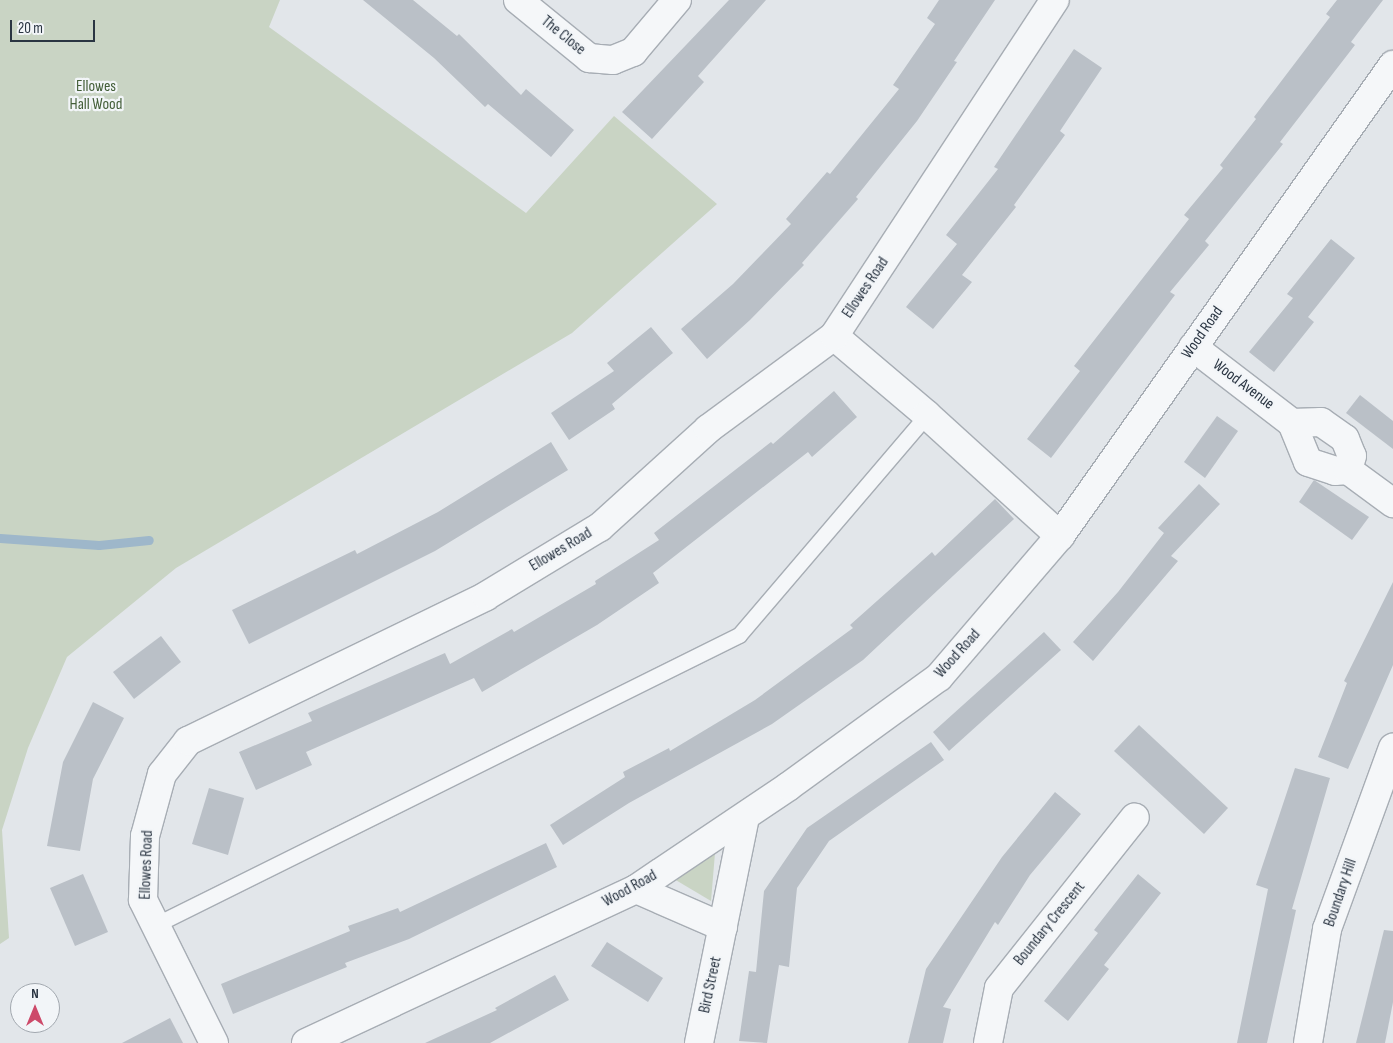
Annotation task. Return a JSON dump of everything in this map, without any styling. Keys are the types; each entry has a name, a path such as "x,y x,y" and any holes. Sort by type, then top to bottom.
{"street":[{"name":"The Close","path":"518,0 589,58 612,60 633,52 677,0"},
{"name":"Ellowes Road","path":"214,1043 143,900 145,836 162,774 188,741 486,596 600,526 708,429 834,336 1055,0"},
{"name":"Wood Road","path":"306,1043 636,889 745,817 939,678 1060,536 1393,65"},
{"path":"834,336 927,415 1060,536"},
{"name":"Wood Avenue","path":"1193,347 1292,423"},
{"path":"1348,470 1352,456 1345,439 1320,422 1292,423 1308,462 1336,471 1348,470 1393,503"},
{"name":"Boundary Hill","path":"1308,1043 1327,929 1393,748"},
{"name":"Bird Street","path":"699,1043 745,817"},
{"name":"Boundary Crescent","path":"988,1043 999,988 1135,817"},
{"path":"636,889 723,927"}],"lane":[{"path":"155,925 739,635 927,415"}],"green space":[{"name":"Ellowes Hall Wood","path":"0,0 280,0 269,27 526,213 614,116 717,204 572,333 176,568 67,657 28,748 2,830 9,938 0,944"},
{"path":"715,853 711,901 674,879"}],"building":[{"path":"363,0 413,0 457,36 459,34 521,95 526,89 574,130 551,157 488,104 485,107 434,58"},
{"path":"729,0 766,0 698,76 704,82 652,139 622,112"},
{"path":"939,0 995,0 954,61 957,62 917,121 856,197 858,199 802,263 804,265 750,320 707,359 681,329 733,284 791,224 786,219 827,172 830,174 899,89 893,85 935,24 927,18"},
{"path":"1337,0 1383,0 1351,42 1355,45 1280,142 1283,144 1205,241 1209,245 1170,292 1175,295 1051,458 1027,439 1080,371 1074,366 1189,219 1184,215 1223,168 1220,165 1330,17 1326,14"},
{"path":"1074,49 1102,68 1060,131 1065,135 1014,205 1016,207 962,275 972,282 933,329 906,307 957,244 946,235 998,169 994,167"},
{"path":"1331,239 1355,258 1308,317 1314,322 1274,372 1249,352 1293,298 1287,294"},
{"path":"651,327 673,353 612,404 615,409 569,440 551,413 614,371 607,363"},
{"path":"834,391 857,417 812,457 808,452 653,573 659,583 597,625 482,692 474,678 306,752 312,765 256,790 239,752 312,721 308,713 445,653 450,664 512,629 514,632 596,584 595,581 659,540 654,533 771,442 773,444"},
{"path":"1360,395 1393,421 1393,449 1346,413"},
{"path":"1217,416 1238,431 1205,478 1184,462"},
{"path":"551,442 568,470 435,551 249,644 232,610 355,550 357,554 438,512"},
{"path":"1314,480 1369,517 1352,540 1299,502"},
{"path":"1199,484 1220,504 1171,556 1178,561 1093,661 1073,642 1118,592 1164,533 1158,528"},
{"path":"995,499 1014,519 863,660 772,724 629,803 563,845 550,825 625,777 623,772 669,748 670,751 755,700 853,628 850,625 932,552 935,556"},
{"path":"1393,582 1393,665 1348,769 1318,757 1347,683 1344,681"},
{"path":"1044,632 1061,650 949,751 933,732"},
{"path":"161,636 181,662 134,699 113,672"},
{"path":"93,702 124,718 93,779 80,851 47,846 63,762"},
{"path":"1139,725 1228,808 1204,834 1114,751"},
{"path":"931,742 944,760 829,841 797,888 789,967 779,965 767,1043 739,1041 749,971 756,972 764,891 807,828"},
{"path":"1295,768 1330,778 1292,909 1296,910 1267,1043 1237,1043 1268,889 1256,885"},
{"path":"209,788 244,798 228,855 192,844"},
{"path":"1055,792 1081,814 1030,875 998,925 995,922 943,1007 951,1009 943,1043 908,1043 926,969 1002,857"},
{"path":"546,843 557,867 409,939 345,963 347,967 233,1014 221,984 350,931 348,926 398,908 400,912"},
{"path":"83,874 108,932 75,946 50,888"},
{"path":"1138,874 1161,893 1104,965 1109,969 1068,1021 1044,1001 1098,933 1094,930"},
{"path":"1384,930 1393,931 1393,1002 1385,1043 1356,1043"},
{"path":"607,942 663,978 648,1002 591,966"},
{"path":"555,975 569,1000 490,1043 425,1043 497,1010 495,1008"},
{"path":"170,1018 183,1043 122,1043"}],"waterway":[{"path":"0,538 99,545 149,540"}]}
